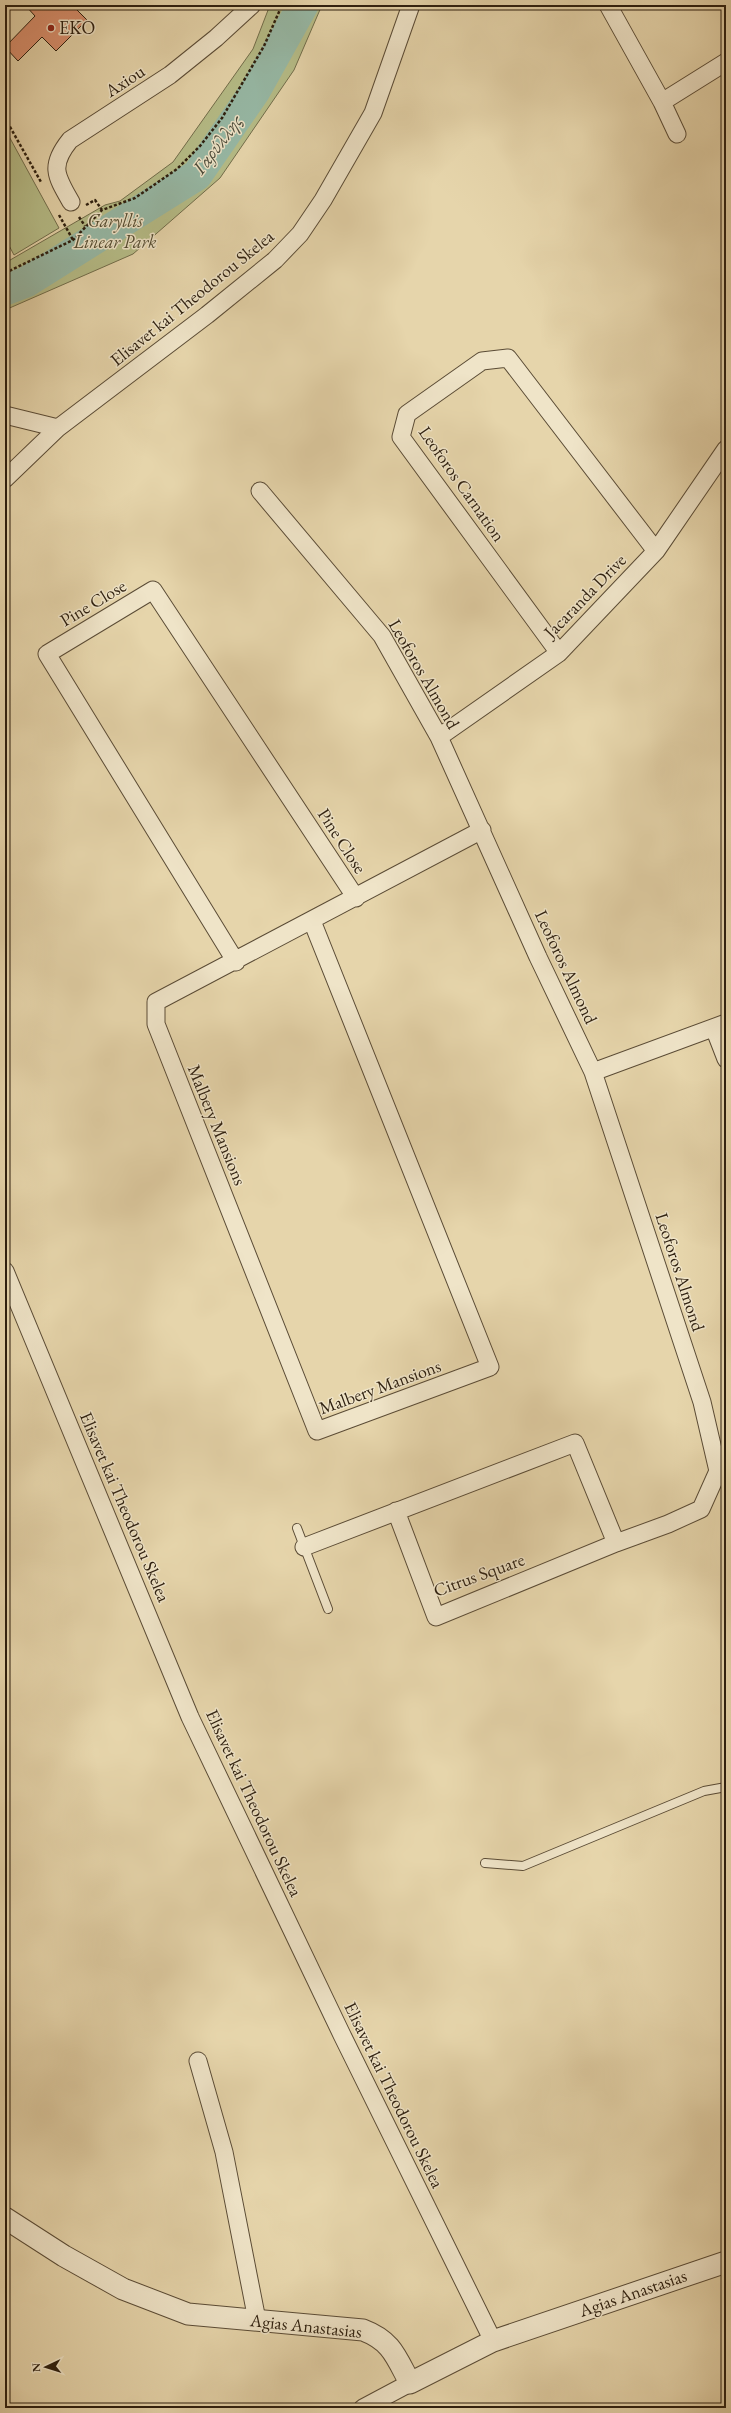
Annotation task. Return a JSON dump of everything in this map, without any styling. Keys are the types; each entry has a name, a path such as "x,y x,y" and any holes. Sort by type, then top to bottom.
{"street":[{"name":"Axiou","path":"64,207 56,177 59,154 70,140 170,75 222,34 252,5"},
{"name":"Elisavet kai Theodorou Skelea","path":"5,479 58,428 207,315 275,260 300,234 323,200 373,113 412,5"},
{"path":"608,5 662,102 677,134"},
{"path":"662,102 726,62"},
{"name":"Leoforos Carnation","path":"559,653 401,437 407,414 482,360 508,358 656,551"},
{"path":"5,415 58,428"},
{"name":"Jacaranda Drive","path":"439,737 559,653 656,551 726,449"},
{"name":"Leoforos Almond","path":"260,491 382,636 439,737 538,957 593,1072 702,1402 718,1471 701,1509"},
{"name":"Pine Close","path":"236,962 47,654 153,590 356,898"},
{"name":"Malbery Mansions","path":"312,921 490,1367 317,1431 156,1024 156,1002 236,962 312,921 356,898 482,830"},
{"path":"593,1072 720,1026 726,1059"},
{"name":"Elisavet kai Theodorou Skelea","path":"5,1271 190,1717 342,2035 493,2341"},
{"path":"304,1547 575,1443 616,1542"},
{"name":"Citrus Square","path":"396,1511 436,1617 616,1542 668,1524 701,1509"},
{"path":"198,2061 224,2152 257,2320"},
{"name":"Agias Anastasias","path":"5,2218 64,2256 123,2288 152,2301 188,2314 363,2330 378,2336 391,2347 410,2383 493,2341 726,2262"},
{"path":"363,2408 410,2383"}],"lane":[{"path":"297,1528 328,1609"},
{"path":"485,1863 523,1866 704,1791 726,1787"}],"path":[{"path":"5,274 73,240 102,210 135,198 177,169 200,146 222,118 264,46 282,5"},
{"path":"5,118 43,185"},
{"path":"64,207 73,240"}],"green space":[{"name":"Garyllis Linear Park","path":"270,5 322,5 294,70 220,178 133,254 5,310 5,263 105,205 120,201 173,162 253,49"},
{"path":"5,129 59,228 14,255 5,238"}],"building":[{"name":"EKO","path":"25,5 72,5 87,20 56,51 42,37 18,61 5,47 35,16"}],"waterway":[{"name":"Γαρύλλης","path":"5,290 26,282 197,175 255,91 303,5"}],"place":[{"name":"EKO","path":"51,28"}]}
